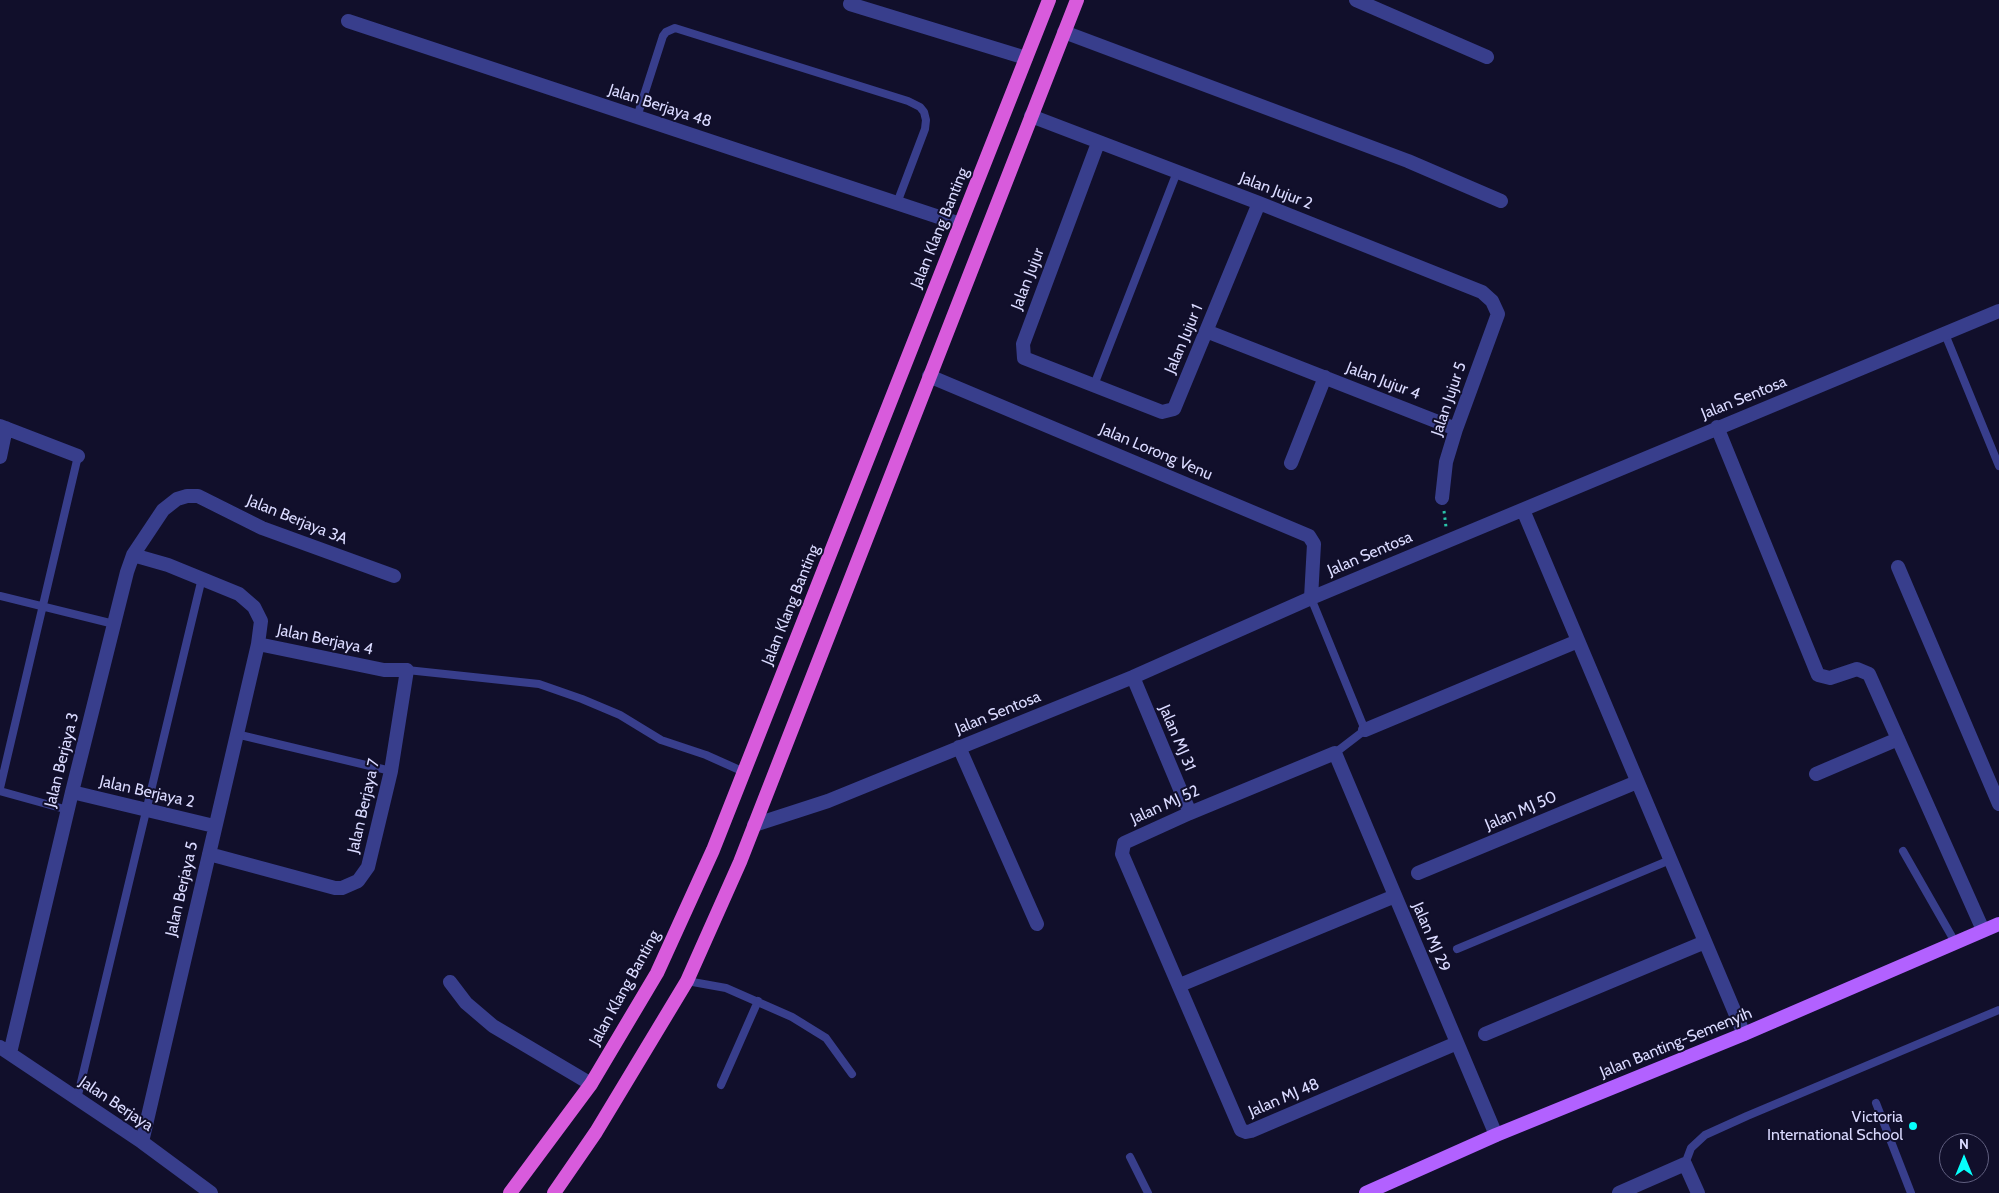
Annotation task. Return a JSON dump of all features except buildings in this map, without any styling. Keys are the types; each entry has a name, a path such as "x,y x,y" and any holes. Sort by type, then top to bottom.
{"highway":[{"name":"Jalan Klang Banting","path":"510,1193 591,1084 658,973 713,850 744,772 960,224 1020,56 1049,0"},
{"path":"554,1193 596,1132 687,981 754,825 1077,0"}],"main road":[{"name":"Jalan Banting-Semenyih","path":"1366,1193 1496,1135 1744,1034 1999,924"}],"street":[{"path":"1356,0 1487,58"},
{"path":"850,4 1020,56"},
{"name":"Jalan Berjaya 48","path":"348,21 960,224"},
{"path":"1064,32 1408,160 1501,200"},
{"name":"Jalan Jujur 2","path":"1030,116 1259,203 1482,292 1492,301 1498,314"},
{"name":"Jalan Jujur","path":"1094,385 1024,358 1022,344 1098,143"},
{"name":"Jalan Jujur 1","path":"1094,385 1162,412 1174,409 1259,203"},
{"name":"Jalan Sentosa","path":"754,825 828,801 1133,677 1447,540 1999,311"},
{"name":"Jalan Jujur 5","path":"1442,498 1446,462 1456,428 1498,314"},
{"name":"Jalan Jujur 4","path":"1206,331 1456,428"},
{"name":"Jalan Lorong Venu","path":"929,376 1309,536 1314,544 1311,598"},
{"name":"Jalan Jujur 4","path":"1291,464 1325,377"},
{"path":"0,457 3,427 78,456"},
{"path":"1717,427 1818,675 1830,678 1857,669 1869,674 1983,930"},
{"name":"Jalan Berjaya 3","path":"5,1050 133,555 163,510 177,499 187,496"},
{"name":"Jalan Berjaya 3A","path":"187,496 198,496 262,528 394,576"},
{"path":"1523,510 1744,1034"},
{"name":"Jalan Berjaya 4","path":"133,555 168,565 239,594 254,606 261,621 258,644 384,670 407,670"},
{"path":"1898,567 1999,804"},
{"path":"1365,730 1578,641"},
{"name":"Jalan Berjaya 5","path":"142,1142 214,826 258,644"},
{"name":"Jalan Berjaya 7","path":"209,854 335,888 342,888 358,880 368,867 391,771 407,670"},
{"name":"Jalan MJ 31","path":"1133,677 1190,813"},
{"path":"1816,774 1898,739"},
{"path":"960,747 1037,924"},
{"name":"Jalan MJ 52","path":"1180,985 1122,854 1124,843 1190,813 1335,753"},
{"name":"Jalan MJ 29","path":"1335,753 1496,1135"},
{"name":"Jalan MJ 50","path":"1418,873 1637,782"},
{"name":"Jalan Berjaya 2","path":"72,792 214,826"},
{"path":"1180,985 1395,896"},
{"path":"1485,1034 1705,942"},
{"path":"450,982 466,1003 493,1026 591,1084"},
{"name":"Jalan MJ 48","path":"1180,985 1242,1130 1246,1132 1457,1043"},
{"name":"Jalan Berjaya","path":"5,1050 142,1142 211,1193"},
{"path":"1619,1193 1685,1164 1698,1193"}],"lane":[{"path":"637,117 663,36 666,32 675,28 908,102 920,107 924,112 926,120 925,129 897,203"},
{"path":"1094,385 1177,172"},
{"path":"1945,334 1999,466"},
{"path":"68,810 0,790 78,456"},
{"path":"77,1098 202,578"},
{"path":"0,596 114,624"},
{"path":"1311,598 1365,730 1335,753"},
{"path":"407,670 539,684 620,715 661,740 706,755 744,772"},
{"path":"236,734 391,771"},
{"path":"1903,851 1955,942"},
{"path":"1457,949 1670,860"},
{"path":"687,981 726,988 792,1017 826,1038 852,1074"},
{"path":"720,1086 758,1001"},
{"path":"1685,1164 1691,1148 1705,1136 1747,1116 1999,1010"},
{"path":"1876,1103 1911,1193"},
{"path":"1130,1157 1148,1193"}],"path":[{"path":"1442,498 1447,540"}],"place":[{"name":"Victoria International School","path":"1913,1126"}]}
